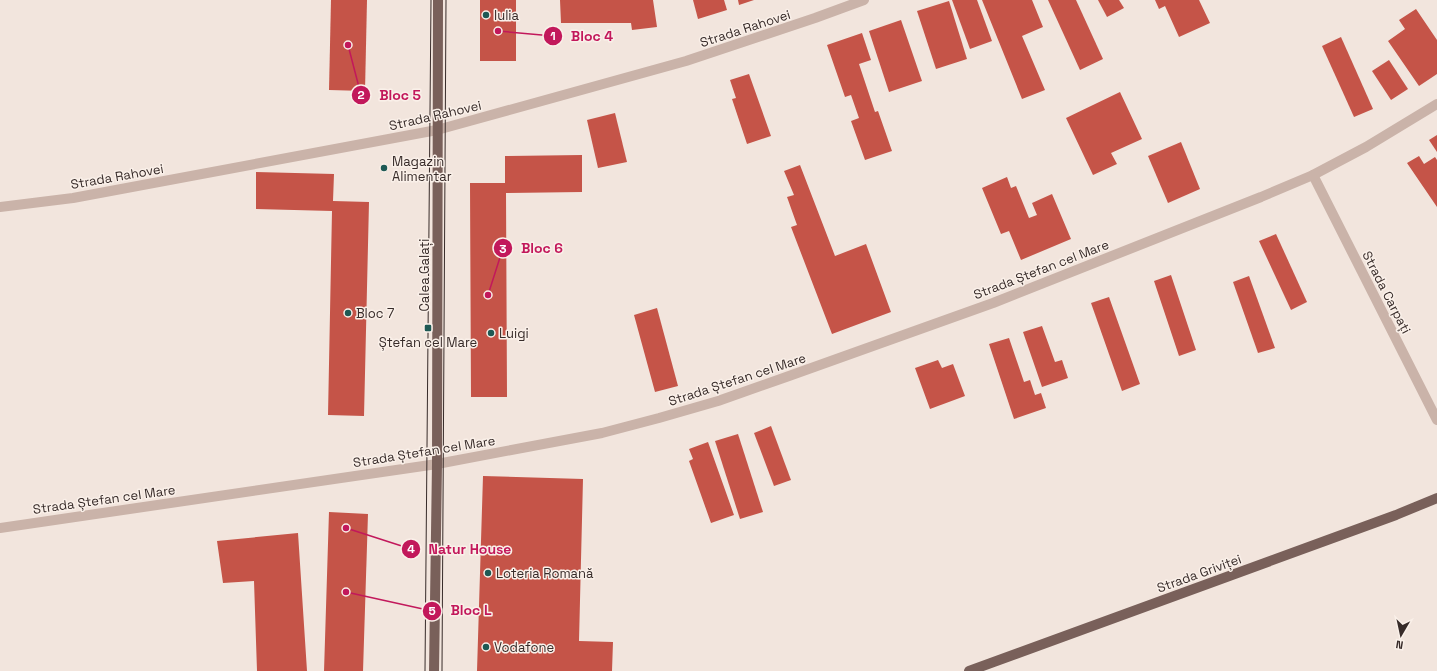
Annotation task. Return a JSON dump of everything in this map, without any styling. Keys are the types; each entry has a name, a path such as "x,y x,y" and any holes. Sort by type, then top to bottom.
{"main road":[{"name":"Calea Galați","path":"434,671 437,464 438,0"},
{"name":"Strada Griviței","path":"969,671 1396,515 1437,498"}],"street":[{"name":"Strada Rahovei","path":"0,207 73,198 437,130 686,61 864,0"},
{"name":"Strada Ștefan cel Mare","path":"0,528 437,464 602,433 718,401 993,302 1261,197 1314,175 1366,147 1437,104"},
{"name":"Strada Carpați","path":"1314,175 1437,420"}],"building":[{"path":"331,0 367,0 365,91 329,90"},
{"path":"480,0 516,0 516,61 480,61"},
{"path":"560,0 653,0 657,27 632,30 631,23 561,23"},
{"path":"693,0 724,0 727,10 698,19"},
{"path":"738,0 754,0 739,5"},
{"path":"952,0 977,0 992,41 970,49"},
{"path":"982,0 1032,0 1043,27 1022,36 1045,90 1022,99"},
{"path":"1048,0 1076,0 1103,59 1080,70"},
{"path":"1098,0 1119,0 1124,8 1107,17"},
{"path":"1155,0 1199,0 1210,23 1179,37 1165,6 1159,9"},
{"path":"949,1 967,59 936,69 917,11"},
{"path":"1416,9 1437,40 1437,74 1419,86 1388,41 1405,29 1399,20"},
{"path":"901,20 922,81 889,92 869,31"},
{"path":"862,33 871,60 859,64 875,112 878,111 892,151 865,160 851,121 859,118 851,95 845,97 827,45"},
{"path":"1341,37 1373,109 1354,117 1322,46"},
{"path":"1389,60 1408,89 1391,100 1372,71"},
{"path":"749,74 771,136 747,144 732,99 736,98 730,80"},
{"path":"1120,92 1142,139 1111,153 1117,164 1093,175 1066,118"},
{"path":"615,113 627,162 598,168 587,120"},
{"path":"1437,135 1437,152 1429,140"},
{"path":"1181,142 1200,189 1168,203 1148,156"},
{"path":"582,155 582,192 506,193 507,397 471,397 470,183 505,183 505,156"},
{"path":"1419,156 1424,164 1435,157 1437,160 1437,207 1407,163"},
{"path":"800,165 835,256 866,244 891,312 832,334 791,227 797,225 787,197 794,195 784,171"},
{"name":"Bloc 7","path":"256,172 334,174 333,201 369,202 364,416 328,415 332,211 256,209"},
{"path":"1007,177 1011,188 1016,186 1029,218 1037,215 1032,203 1052,194 1071,239 1021,260 1009,231 1001,234 982,188"},
{"path":"1276,234 1307,302 1291,310 1259,241"},
{"path":"1171,275 1196,350 1179,356 1154,281"},
{"path":"1249,276 1275,348 1258,353 1233,282"},
{"path":"1109,297 1140,384 1122,391 1091,303"},
{"path":"657,308 678,386 655,392 634,315"},
{"path":"1042,326 1055,362 1062,360 1068,378 1042,387 1023,332"},
{"path":"1009,338 1024,382 1030,380 1035,395 1041,393 1046,408 1014,419 989,344"},
{"path":"938,360 942,368 953,364 965,396 930,409 915,368"},
{"path":"771,426 791,480 774,486 754,433"},
{"path":"738,434 763,512 740,519 715,441"},
{"path":"708,442 734,515 711,523 689,461 693,459 689,449"},
{"path":"483,476 583,479 579,641 613,642 612,671 477,671"},
{"path":"329,512 368,514 363,671 324,671"},
{"path":"298,533 307,671 257,671 254,581 223,583 217,541"}],"tram line":[{"path":"425,671 431,0"},
{"path":"442,671 446,0"}],"place":[{"name":"Iulia","path":"486,15"},
{"name":"Bloc 4","path":"498,31"},
{"name":"Bloc 5","path":"348,45"},
{"name":"Magazin Alimentar","path":"384,168"},
{"name":"Bloc 6","path":"488,295"},
{"name":"Bloc 7","path":"348,313"},
{"name":"Ștefan cel Mare","path":"428,328"},
{"name":"Luigi","path":"491,333"},
{"name":"Natur House","path":"346,528"},
{"name":"Loteria Romană","path":"488,573"},
{"name":"Bloc L","path":"346,592"},
{"name":"Vodafone","path":"486,647"}]}
